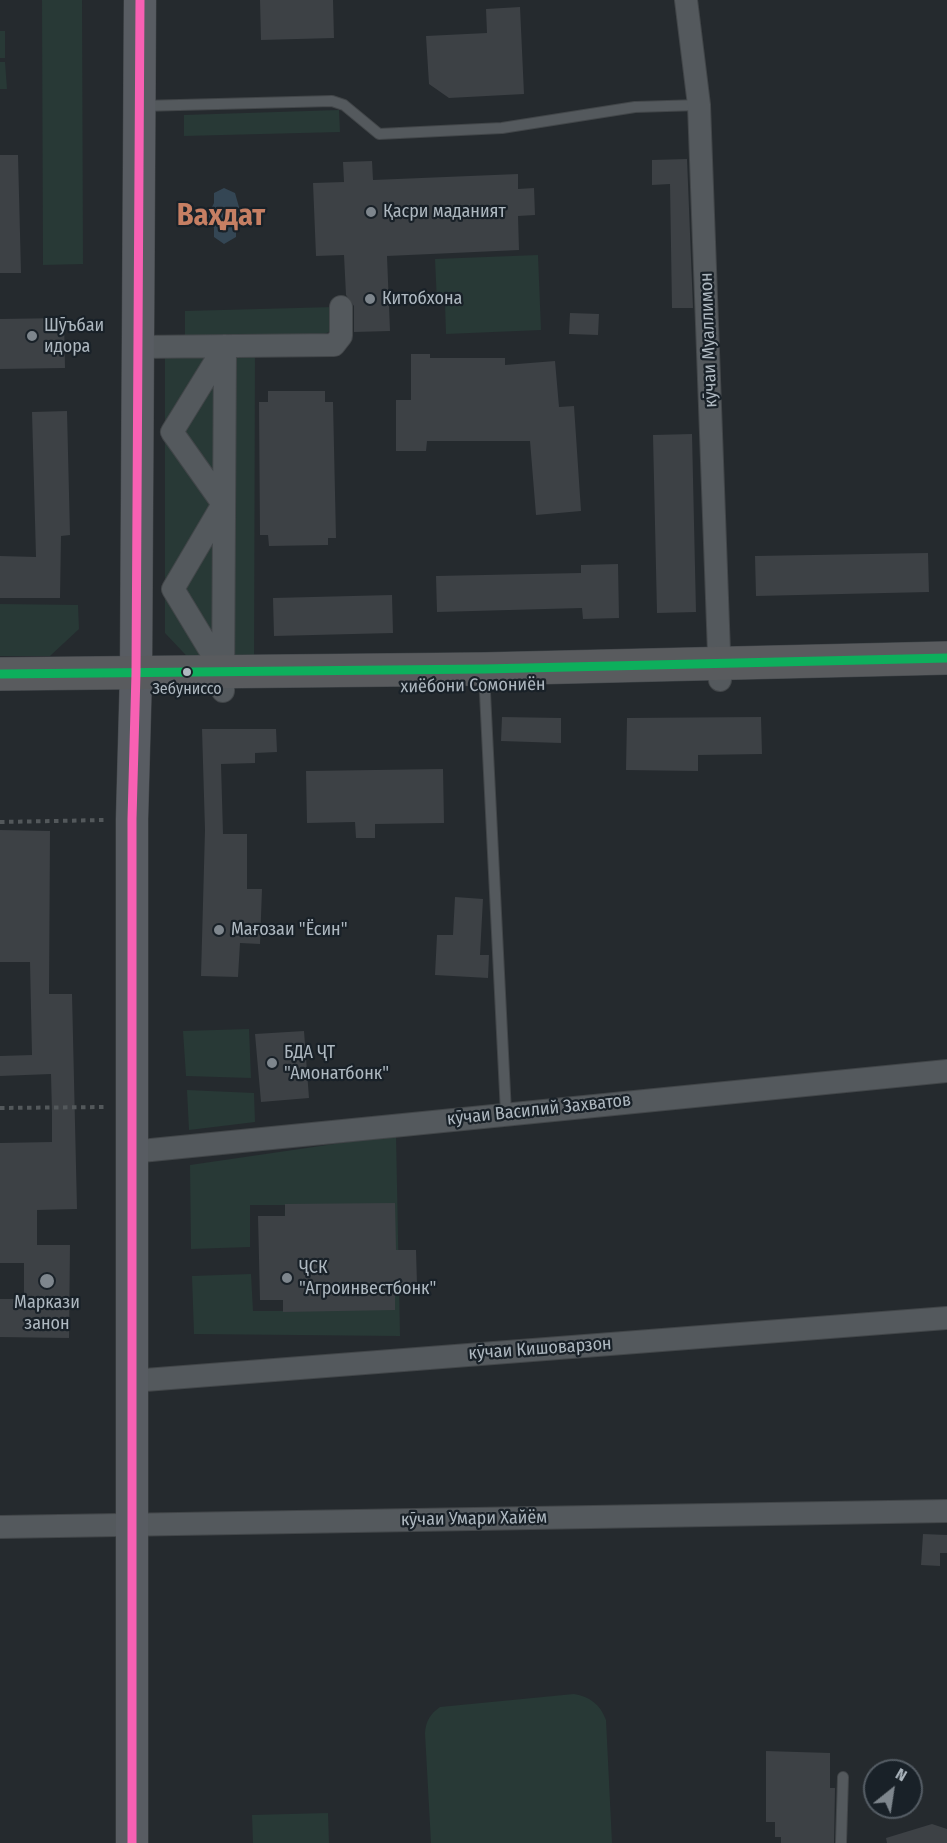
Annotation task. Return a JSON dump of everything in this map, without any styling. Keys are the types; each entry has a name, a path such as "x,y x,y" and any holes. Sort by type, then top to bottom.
{"highway":[{"name":"хиёбони Сомониён","path":"0,696 136,683 223,678 485,678 720,671 947,658"},
{"name":"хиёбони Сомониён","path":"720,671 947,679"},
{"name":"хиёбони Сомониён","path":"0,674 136,683"}],"street":[{"path":"132,1843 132,819 136,683 140,0"},
{"name":"кӯчаи Муаллимон","path":"686,0 699,105 720,671"},
{"path":"137,347 334,345 341,336 341,307"},
{"path":"223,678 225,346"},
{"path":"224,504 172,432 225,346"},
{"path":"223,678 173,590 224,504"},
{"name":"кӯчаи Василий Захватов","path":"131,1152 947,1071"},
{"name":"кӯчаи Кишоварзон","path":"132,1381 947,1318"},
{"name":"кӯчаи Умари Хайём","path":"0,1527 947,1511"}],"lane":[{"path":"139,106 332,101 344,105 379,134 502,128 635,107 699,105"},
{"path":"485,678 506,1113"},
{"path":"842,1843 843,1777"}],"path":[{"path":"0,822 132,819"},
{"path":"0,1108 75,1107"}],"shaded area":[{"path":"42,0 82,0 83,264 43,265"},
{"path":"0,31 5,31 5,58 0,58"},
{"path":"0,62 5,62 7,89 0,89"},
{"path":"339,110 340,132 184,136 184,115"},
{"path":"538,255 541,330 446,334 445,303 437,303 435,259"},
{"path":"334,307 335,329 312,340 185,341 185,311"},
{"path":"255,348 254,671 199,669 165,633 165,349"},
{"path":"0,604 78,605 79,629 50,656 0,656"},
{"path":"249,1029 251,1078 186,1076 183,1031"},
{"path":"187,1090 254,1093 255,1122 189,1130"},
{"path":"396,1135 400,1336 194,1334 192,1276 251,1274 253,1311 283,1311 285,1205 250,1205 250,1247 191,1249 190,1165"},
{"path":"574,1694 594,1702 606,1720 612,1843 431,1843 425,1733 429,1718 434,1712 440,1707"},
{"path":"328,1813 329,1843 253,1843 252,1815"}],"water":[{"path":"224,188 235,193 241,214 236,226 236,237 224,244 214,237 214,228 208,215 214,203 214,193"}],"building":[{"path":"260,0 333,0 334,38 261,40"},
{"path":"520,7 524,94 449,98 429,84 426,36 487,33 486,9"},
{"path":"0,155 18,155 21,273 0,273"},
{"path":"687,159 693,308 672,308 670,184 652,185 652,160"},
{"path":"372,161 373,180 518,174 518,189 534,188 535,215 518,216 519,250 387,256 390,331 354,332 354,306 346,295 344,255 316,256 313,183 344,182 343,162"},
{"path":"570,313 599,314 598,335 569,334"},
{"path":"64,318 65,368 0,369 0,319"},
{"path":"411,354 430,354 430,358 505,358 505,365 555,361 559,407 574,406 581,511 536,515 530,441 427,441 426,451 396,451 396,400 411,400"},
{"path":"268,391 325,391 325,402 333,402 336,538 328,538 328,545 269,546 268,535 260,535 259,402 268,402"},
{"path":"67,411 70,535 61,536 60,598 0,598 0,556 36,557 32,412"},
{"path":"692,434 696,612 657,613 653,435"},
{"path":"928,553 929,592 756,596 755,556"},
{"path":"618,564 619,618 583,619 582,608 437,612 436,576 581,573 581,565"},
{"path":"392,595 393,633 274,636 273,598"},
{"path":"502,717 561,718 561,743 501,741"},
{"path":"761,717 762,754 698,755 698,771 626,770 627,718"},
{"path":"202,729 276,729 277,752 255,753 255,763 221,764 223,834 247,834 247,889 262,889 260,944 240,943 238,977 201,976 205,830"},
{"path":"443,769 444,823 375,824 375,838 356,838 355,822 307,823 306,771"},
{"path":"0,830 50,831 49,994 72,994 77,1209 37,1210 37,1245 70,1245 69,1338 0,1337 0,1299 24,1299 24,1263 0,1263 0,1143 52,1142 52,1114 51,1074 0,1076 0,1056 32,1055 30,962 0,962"},
{"path":"455,897 483,899 480,955 489,955 488,978 435,975 437,935 453,935"},
{"path":"304,1031 309,1098 261,1102 255,1034"},
{"path":"395,1203 396,1250 416,1250 417,1285 395,1285 395,1310 283,1312 283,1300 260,1300 258,1216 285,1216 285,1204"},
{"path":"923,1534 947,1535 947,1553 940,1553 940,1566 921,1565"},
{"path":"766,1751 830,1753 830,1788 835,1788 834,1843 781,1843 781,1837 775,1837 775,1822 766,1822"},
{"path":"932,1824 947,1829 947,1843 887,1843 886,1838"}],"transit line":[{"path":"132,1843 132,819 136,673 140,0"},
{"path":"0,674 484,669 947,658"}],"place":[{"name":"Қасри маданият","path":"371,212"},
{"name":"Китобхона","path":"370,299"},
{"name":"Шӯъбаи идора","path":"32,336"},
{"name":"Зебуниссо","path":"187,672"},
{"name":"Мағозаи \"Ёсин\"","path":"219,930"},
{"name":"БДА ҶТ \"Амонатбонк\"","path":"272,1063"},
{"name":"ҶСК \"Агроинвестбонк\"","path":"287,1278"},
{"name":"Маркази занон","path":"47,1281"}],"district":[{"name":"Ваҳдат","path":"221,217"}]}
